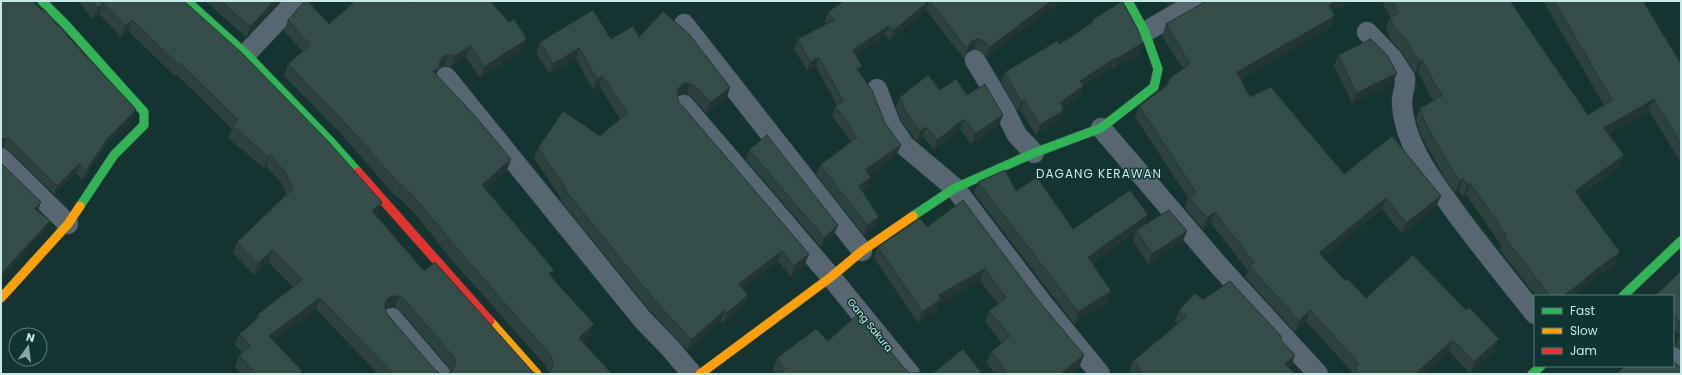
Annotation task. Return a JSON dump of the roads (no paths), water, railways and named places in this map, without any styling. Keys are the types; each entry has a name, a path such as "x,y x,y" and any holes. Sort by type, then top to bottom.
{"street":[{"path":"1,298 68,224 114,155 144,125 144,112 66,25 42,1"},
{"path":"187,1 246,54 333,144 537,374"},
{"path":"246,54 296,1"},
{"path":"700,374 831,277 862,251 954,188 1034,153 1101,128 1154,87 1158,69 1145,32 1128,1"},
{"path":"1145,32 1198,1"},
{"path":"684,24 862,251"},
{"path":"1367,32 1392,58 1405,78 1402,104 1406,127 1415,150 1433,182 1479,244 1534,313"},
{"path":"975,60 1004,109 1017,135 1034,153"},
{"path":"446,77 642,319 670,348 692,374"},
{"path":"877,89 891,126 905,146 954,188 1043,304 1100,374"},
{"name":"Gang Sakura","path":"684,105 831,277 910,374"},
{"path":"1101,128 1220,267 1318,374"},
{"path":"1,158 68,224"},
{"path":"1624,295 1681,241"},
{"path":"392,318 440,374"},
{"path":"1674,358 1681,366"},
{"path":"1532,374 1540,367"}],"district":[{"name":"DAGANG KERAWAN","path":"1099,173"}]}
